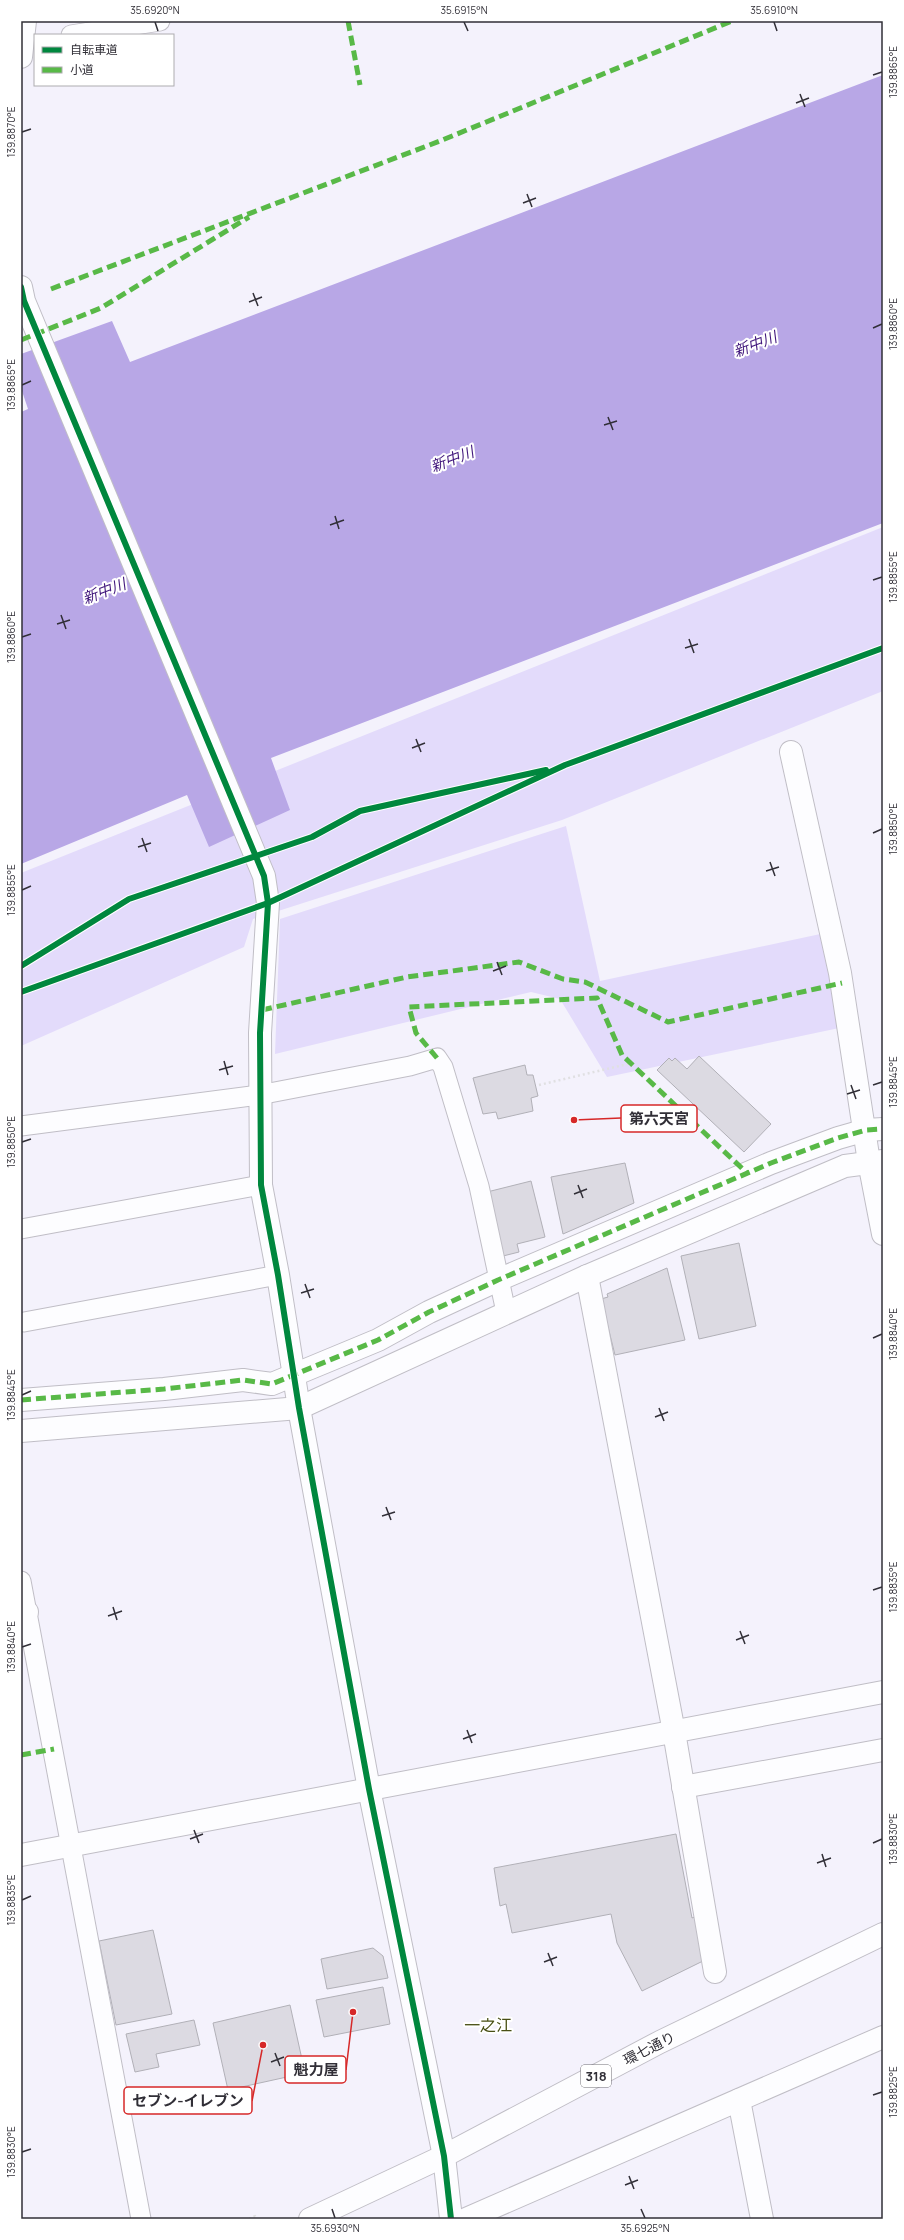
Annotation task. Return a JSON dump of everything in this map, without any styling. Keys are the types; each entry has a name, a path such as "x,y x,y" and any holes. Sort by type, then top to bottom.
{"street":[{"path":"25,21 25,46"},
{"path":"22,294 264,876 268,903 260,1033 259,1095 261,1184 278,1275 299,1408 369,1789 444,2156 451,2219"},
{"path":"791,752 874,1129 883,1234"},
{"path":"21,1400 164,1390 243,1380 272,1384 378,1340 429,1312 498,1280 771,1163 838,1138 874,1129"},
{"path":"21,1431 299,1408 586,1276 845,1166 876,1162"},
{"path":"586,1276 674,1732 715,1972"},
{"path":"21,1854 883,1692"},
{"path":"683,1787 883,1750"},
{"name":"環七通り","path":"310,2219 444,2156 667,2039 883,1934"},
{"path":"466,2219 883,2037"},
{"path":"739,2100 762,2219"}],"lane":[{"path":"77,34 160,21"},
{"path":"21,1126 259,1095 410,1066 437,1058 443,1067 479,1186 506,1312"},
{"path":"21,1229 261,1184"},
{"path":"24,1322 278,1275"},
{"path":"21,1581 24,1612 72,1845 141,2219"}],"path":[{"path":"539,1085 632,1063"},
{"path":"249,2219 255,2216 256,2219"}],"shaded area":[{"path":"883,527 883,691 562,820 253,919 244,947 21,1046 21,873"},
{"path":"566,826 600,981 825,933 844,1027 607,1077 560,999 531,992 275,1054 280,919"}],"water":[{"name":"新中川","path":"883,75 883,523 271,758 290,810 209,847 187,795 21,864 21,412 28,409 21,388 21,354 112,321 130,362"}],"building":[{"path":"699,1056 771,1124 744,1152 657,1070 669,1058 672,1061 675,1058 687,1069"},
{"path":"525,1065 527,1075 533,1075 538,1096 531,1098 533,1111 498,1119 496,1112 483,1114 473,1078"},
{"path":"625,1163 634,1203 563,1234 551,1177"},
{"path":"531,1181 545,1237 517,1244 519,1252 503,1256 487,1192"},
{"path":"739,1243 756,1326 699,1339 681,1256"},
{"path":"667,1268 685,1340 615,1355 601,1299 608,1297 607,1294"},
{"path":"676,1834 692,1918 697,1916 705,1960 642,1991 617,1943 611,1914 512,1933 506,1904 500,1906 494,1868"},
{"path":"153,1930 172,2014 116,2025 99,1941"},
{"path":"373,1948 383,1956 388,1978 327,1989 321,1959"},
{"path":"383,1987 390,2024 324,2037 316,2000"},
{"path":"290,2005 305,2073 228,2090 213,2023"},
{"path":"194,2020 200,2045 156,2054 159,2067 135,2072 126,2034"}],"marked path":[{"path":"348,21 360,85"},
{"path":"51,289 440,141 732,21"},
{"path":"21,340 101,308 249,217"},
{"path":"262,1010 407,977 519,962 563,979 585,982 668,1022 842,983"},
{"path":"437,1058 416,1033 409,1007 597,998 622,1055 747,1173"},
{"path":"21,1400 164,1389 243,1380 272,1384 378,1340 429,1312 498,1280 771,1163 838,1138 866,1130 883,1129"},
{"path":"21,1755 54,1749"}],"cycle path":[{"path":"21,287 24,301 264,876 268,903 260,1033 261,1185 278,1275 299,1408 369,1789 444,2156 451,2219"},
{"path":"21,992 268,903 565,765 883,648"},
{"path":"21,966 129,899 312,837 360,811 546,770"}],"place":[{"name":"第六天宮","path":"574,1120"},
{"name":"魁力屋","path":"353,2012"},
{"name":"セブン-イレブン","path":"263,2045"}],"district":[{"name":"一之江","path":"488,2025"}]}
